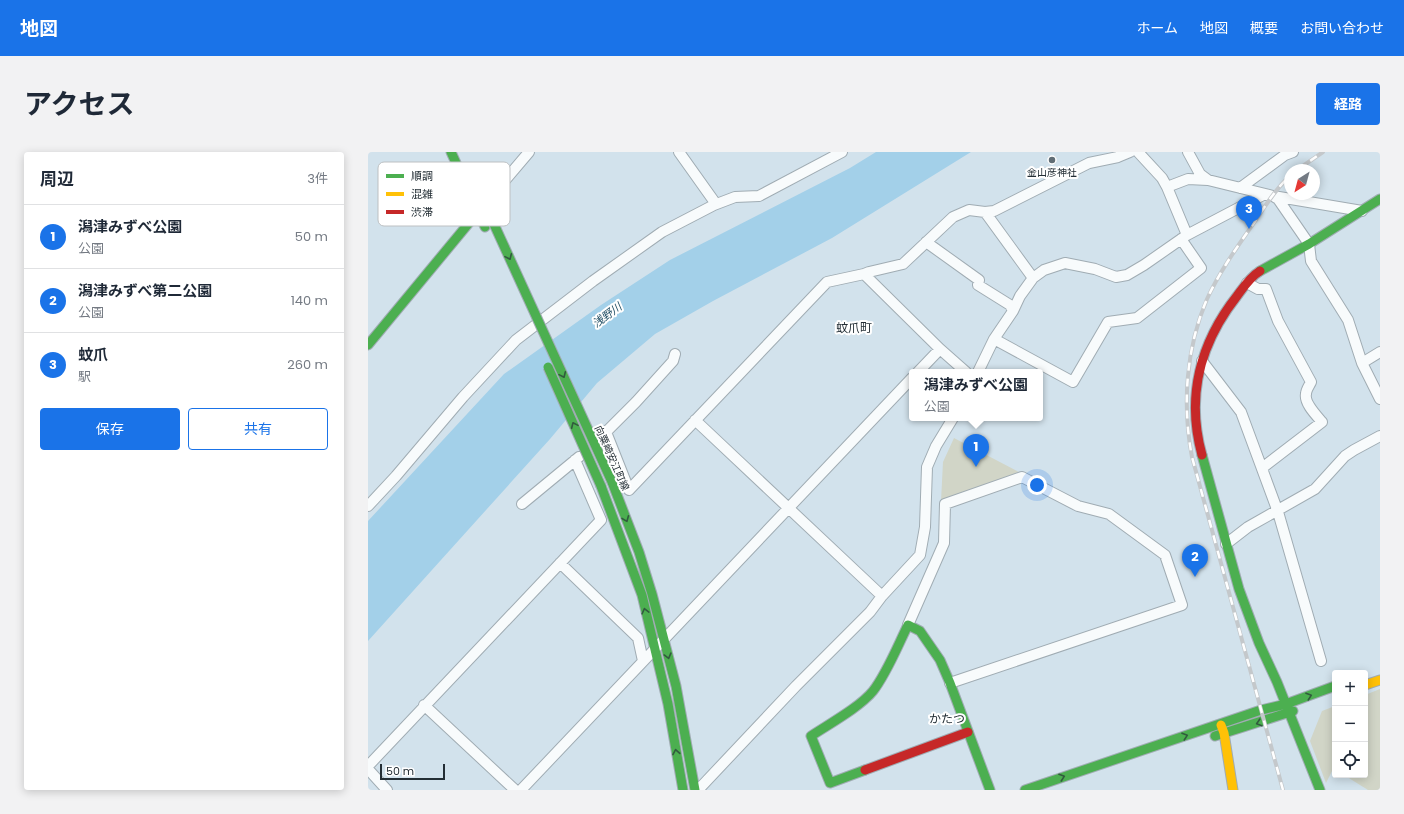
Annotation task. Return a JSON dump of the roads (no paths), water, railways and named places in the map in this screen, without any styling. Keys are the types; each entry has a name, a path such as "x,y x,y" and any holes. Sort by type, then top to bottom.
{"street":[{"path":"450,152 455,162"},
{"path":"510,173 530,152"},
{"path":"679,152 716,204"},
{"path":"368,506 396,476 463,397 516,340 593,281 662,232 716,204 736,197 759,196 842,152"},
{"path":"606,432 629,490 827,282 903,264 953,217 969,210 985,212 994,210 1089,163 1118,157 1130,152"},
{"path":"994,339 1073,382 1108,322 1137,318 1201,268 1184,237 1162,178 1138,152"},
{"path":"1188,152 1200,174 1208,180"},
{"path":"1240,188 1285,155 1293,152"},
{"path":"1166,188 1188,179 1208,180 1269,195 1362,211"},
{"path":"979,369 994,339 1013,311 1020,296 1033,278 1044,270 1066,263 1095,269 1116,277 1127,275 1144,266 1184,237 1269,195"},
{"path":"1269,195 1278,199 1309,244 1311,261 1348,320 1362,363 1380,399"},
{"path":"1320,790 1288,708 1259,643 1239,590 1197,436 1195,398 1202,361 1215,329 1229,306 1247,283 1257,274 1379,201"},
{"path":"985,212 1033,278"},
{"path":"368,345 466,226"},
{"path":"484,226 486,230"},
{"name":"向粟崎安江町線","path":"495,226 612,482 639,552 652,594 676,686 695,790"},
{"path":"926,242 979,280 978,286 1010,304 1013,311"},
{"path":"864,274 940,349 963,369"},
{"path":"1247,283 1258,289 1266,289 1278,321 1312,382 1306,391 1305,396 1307,402 1322,422 1262,468"},
{"path":"527,320 533,335"},
{"path":"921,369 940,349"},
{"path":"1362,363 1380,352"},
{"path":"522,504 606,432 636,402 673,361 675,354"},
{"path":"543,356 601,486 642,595 668,704 683,790"},
{"path":"1202,361 1241,412 1278,509 1321,661"},
{"path":"521,790 909,381"},
{"path":"694,420 882,596"},
{"path":"698,790 796,686 870,612 882,596 920,555 926,527 927,467 936,446 951,421"},
{"path":"1226,544 1248,527 1315,489 1345,456 1380,436"},
{"path":"368,766 424,705 601,520 575,460"},
{"path":"950,683 1182,605 1165,555 1109,514 1078,506 1022,477 945,504 944,543 908,625 880,681 873,692 864,700 811,736 830,783 968,732"},
{"path":"560,563 638,638 644,661"},
{"path":"908,625 920,631 940,660 990,790"},
{"path":"1368,675 1380,671"},
{"path":"1368,684 1380,680"},
{"path":"1209,738 1288,708 1332,687"},
{"path":"1025,790 1261,710 1288,708 1332,697"},
{"path":"424,705 515,790"},
{"path":"1220,724 1224,733 1234,790"},
{"path":"368,770 387,790"}],"water":[{"name":"浅野川","path":"876,152 971,152 832,238 713,301 655,334 597,383 550,439 368,641 368,521 504,374 601,305 670,260 850,168"}],"railway":[{"path":"1306,164 1323,152"},
{"path":"1283,790 1192,457 1187,417 1187,397 1190,357 1194,337 1207,299 1239,244 1284,182"}],"place":[{"name":"金山彦神社","path":"1052,160"},
{"name":"蚊爪","path":"1249,229"},
{"name":"潟津みずべ公園","path":"976,467"},
{"name":"潟津みずべ第二公園","path":"1195,577"}],"district":[{"name":"蚊爪町","path":"854,327"},
{"name":"かたつ","path":"947,718"}]}
